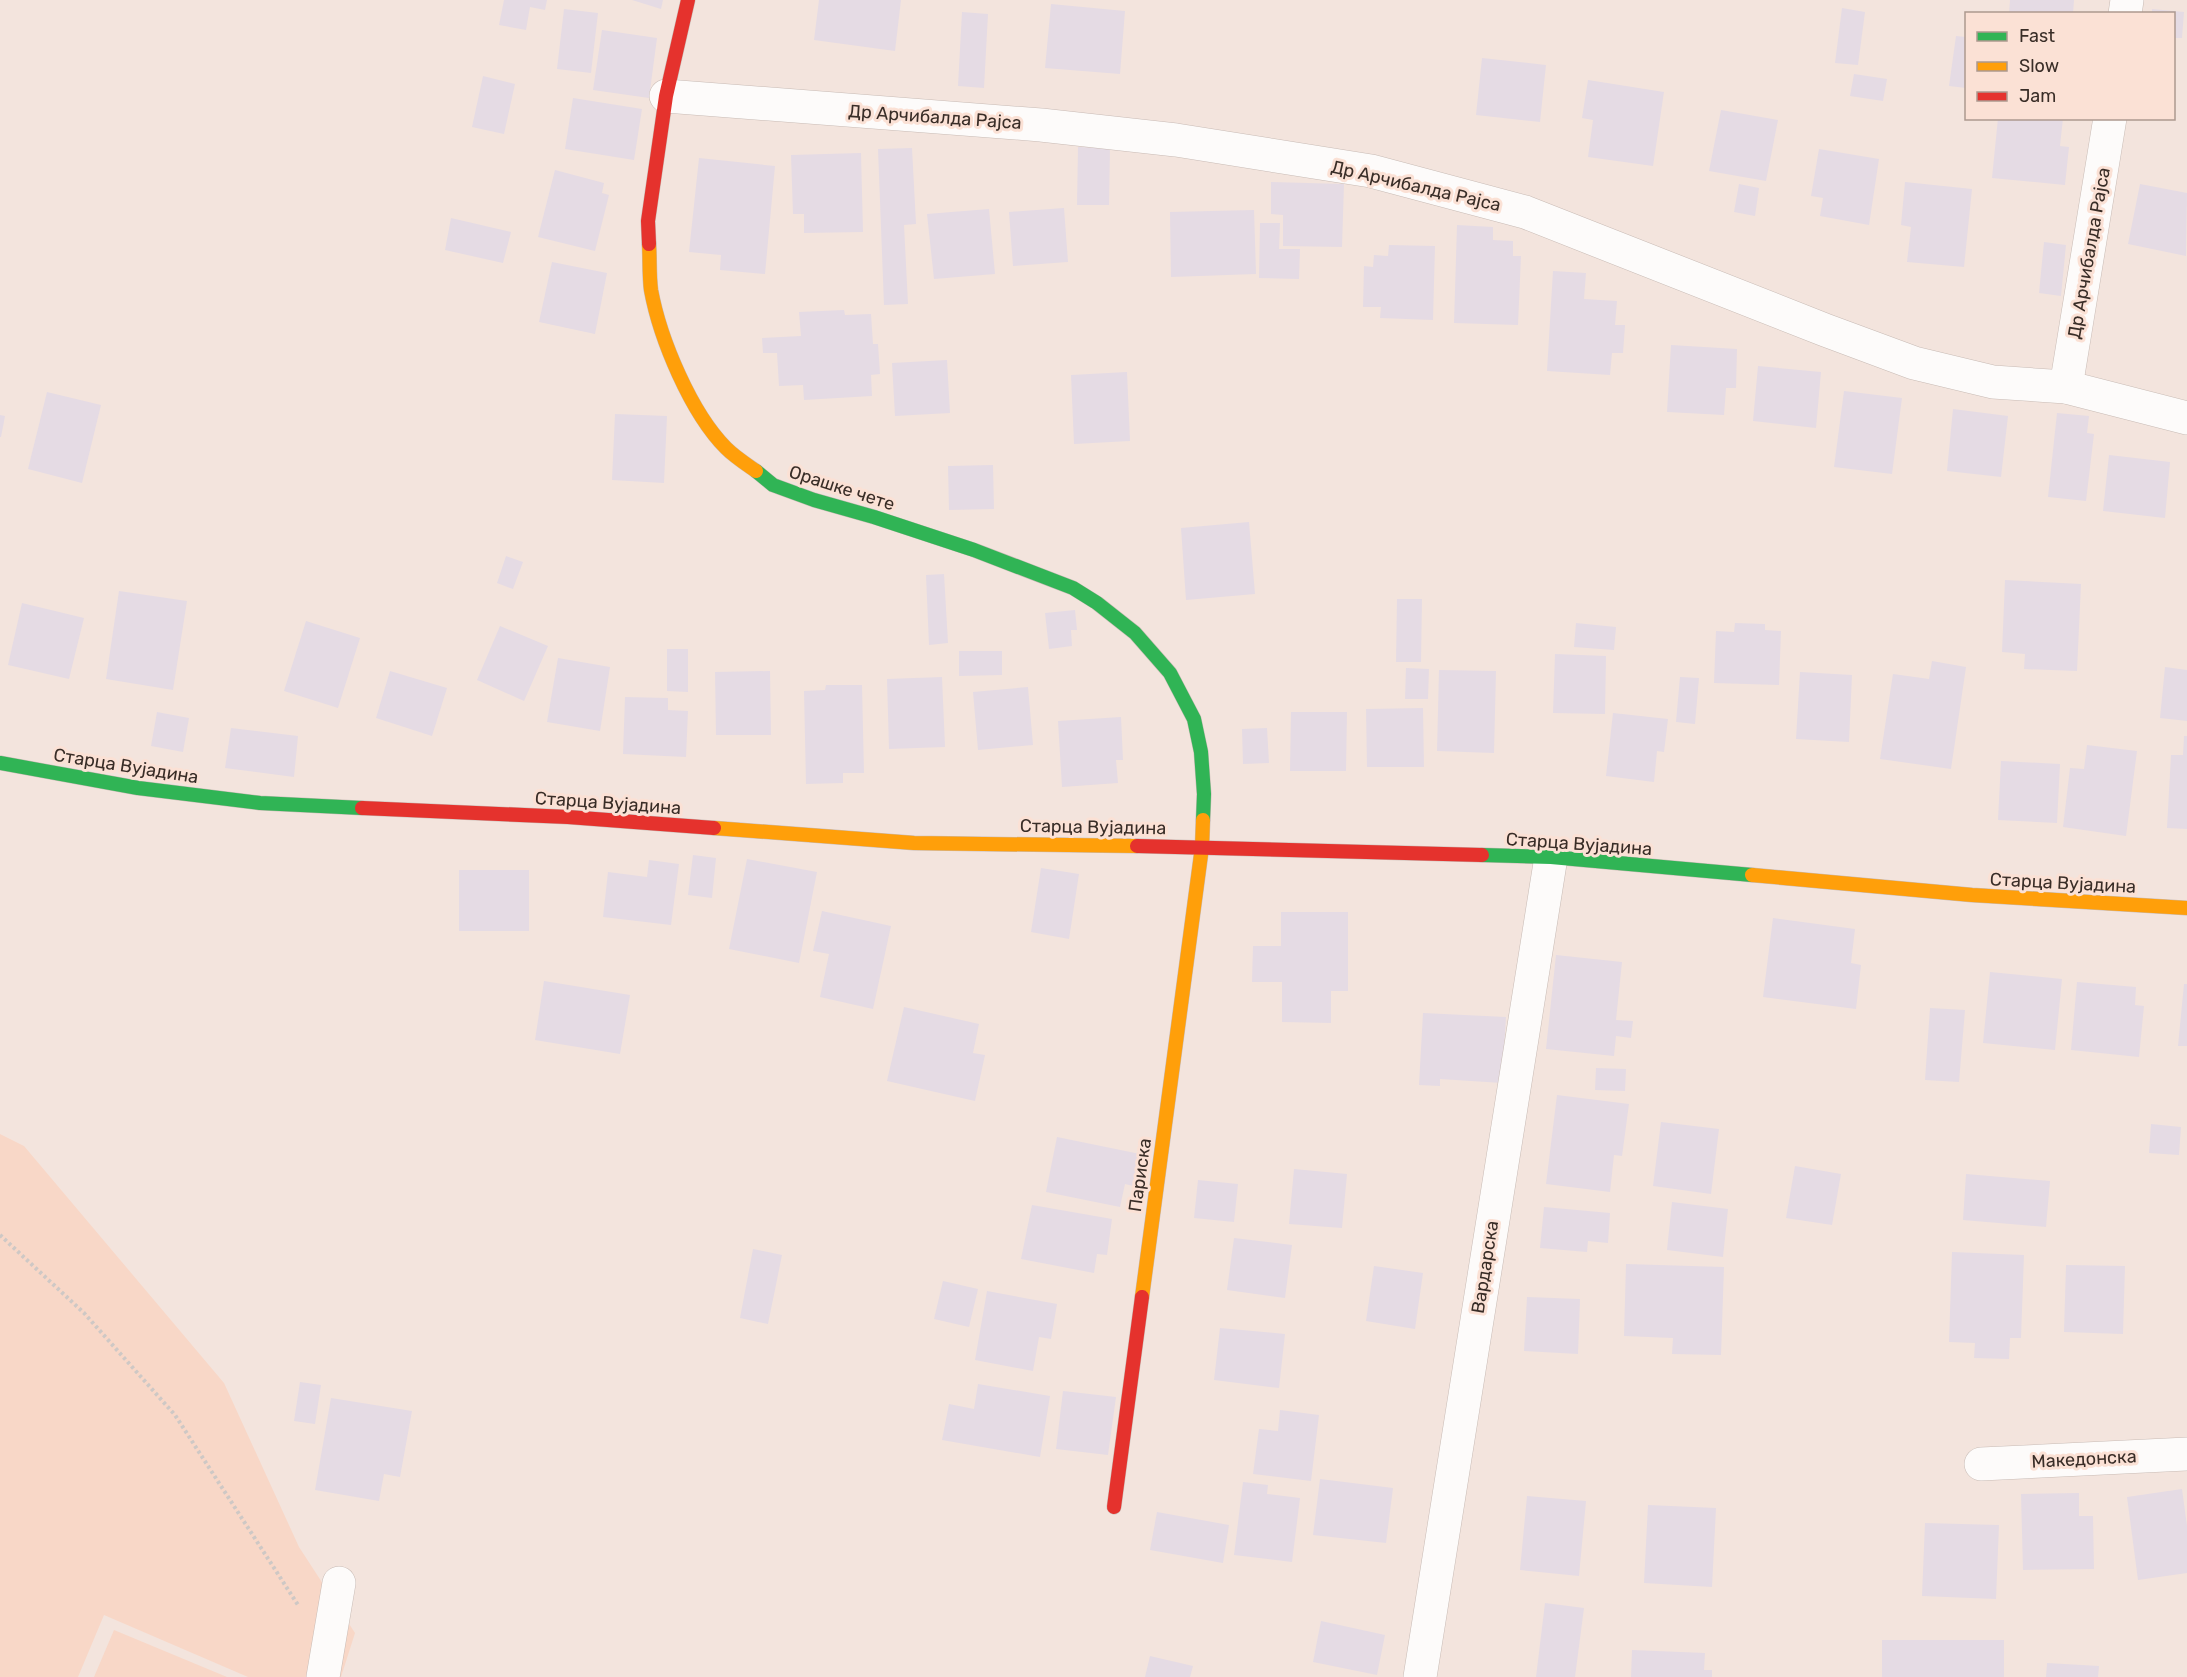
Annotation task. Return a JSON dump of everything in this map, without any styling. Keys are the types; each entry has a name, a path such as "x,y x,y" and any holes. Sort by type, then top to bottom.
{"street":[{"name":"Орашке чете","path":"688,0 666,96 648,221 651,289 664,339 683,382 705,421 726,448 773,485 974,550 1073,588 1097,603 1135,633 1170,673 1194,718 1203,773 1202,848"},
{"name":"Др Арчибалда Рајса","path":"666,96 1052,126 1176,140 1371,171 1525,212 1914,363 1993,382 2066,387 2187,418"},
{"name":"Др Арчибалда Рајса","path":"2066,387 2110,120"},
{"name":"Старца Вујадина","path":"0,763 138,788 260,803 568,817 914,843 1073,844 1551,857 1972,896 2187,908"},
{"name":"Париска","path":"1114,1507 1202,848"},
{"name":"Вардарска","path":"1420,1677 1551,857"},
{"name":"Македонска","path":"1981,1464 2187,1454"},
{"path":"325,1664 339,1583"}],"path":[{"path":"0,1235 84,1312 175,1415 325,1664"}],"shaded area":[{"path":"0,1134 24,1146 224,1383 299,1547 355,1633 341,1677 248,1677 104,1615 78,1677 0,1677"},
{"path":"114,1630 227,1677 94,1677"}],"building":[{"path":"504,0 547,0 545,10 530,7 526,30 499,25"},
{"path":"632,0 663,0 661,9"},
{"path":"819,0 901,0 895,51 814,40"},
{"path":"2010,0 2074,0 2073,12 2009,12"},
{"path":"1051,4 1125,11 1120,74 1045,68"},
{"path":"1842,8 1865,12 1858,65 1835,63"},
{"path":"564,9 598,13 591,73 557,69"},
{"path":"2152,9 2184,12 2182,38 2175,38 2175,12 2152,12"},
{"path":"962,12 988,14 984,88 958,86"},
{"path":"602,30 657,38 649,98 593,90"},
{"path":"1956,36 1965,37 1965,88 1949,86"},
{"path":"1482,58 1546,65 1540,122 1476,115"},
{"path":"1854,74 1887,79 1883,101 1850,96"},
{"path":"483,76 515,84 504,134 472,127"},
{"path":"1588,80 1664,92 1653,166 1588,157 1593,120 1582,118"},
{"path":"573,98 642,109 634,160 565,149"},
{"path":"1721,110 1778,120 1766,181 1709,171"},
{"path":"1998,120 2063,120 2060,146 2069,147 2065,185 1992,178"},
{"path":"1078,147 1110,148 1109,205 1077,205"},
{"path":"912,148 916,224 904,225 908,304 884,305 878,149"},
{"path":"1819,149 1879,159 1869,225 1820,216 1823,198 1811,196"},
{"path":"861,153 863,232 804,233 804,214 793,214 791,155"},
{"path":"699,158 775,166 765,274 720,270 721,255 689,252"},
{"path":"555,170 604,183 602,193 609,195 595,251 538,237"},
{"path":"1271,182 1344,184 1342,247 1283,246 1283,215 1271,214"},
{"path":"1905,182 1972,189 1964,267 1907,262 1911,227 1901,225"},
{"path":"1739,184 1759,188 1755,216 1734,212"},
{"path":"2140,184 2187,193 2186,256 2128,244"},
{"path":"1064,208 1068,262 1013,266 1009,212"},
{"path":"989,209 995,274 934,279 927,214"},
{"path":"1254,210 1256,274 1171,277 1170,212"},
{"path":"451,218 511,232 503,263 445,250"},
{"path":"1260,223 1280,223 1279,249 1300,249 1299,279 1259,278"},
{"path":"1457,225 1493,227 1493,240 1513,241 1513,256 1521,256 1518,325 1454,323"},
{"path":"2044,242 2066,245 2061,296 2039,293"},
{"path":"1389,245 1435,246 1433,320 1380,318 1381,307 1363,307 1364,266 1373,267 1374,255 1388,256"},
{"path":"552,262 607,273 595,334 539,322"},
{"path":"1553,271 1586,273 1584,299 1617,301 1615,325 1625,325 1623,353 1612,353 1610,375 1547,371"},
{"path":"844,310 845,315 871,314 873,344 878,344 880,374 871,375 872,396 804,400 803,385 779,386 777,353 763,353 762,338 801,336 799,312"},
{"path":"1671,345 1737,349 1736,388 1726,388 1724,415 1667,412"},
{"path":"947,360 950,413 895,416 892,363"},
{"path":"1758,366 1821,372 1816,428 1753,421"},
{"path":"1127,372 1130,441 1074,444 1071,375"},
{"path":"1844,391 1902,398 1892,474 1834,467"},
{"path":"47,392 101,405 82,483 28,469"},
{"path":"1953,409 2008,416 2001,477 1947,471"},
{"path":"2057,413 2089,416 2087,433 2094,434 2086,501 2048,497"},
{"path":"615,414 667,416 664,483 612,480"},
{"path":"0,415 5,416 1,437 0,437"},
{"path":"2109,455 2170,462 2165,518 2103,511"},
{"path":"993,465 994,509 949,510 948,466"},
{"path":"1249,522 1255,594 1186,600 1181,528"},
{"path":"506,556 523,562 513,589 497,583"},
{"path":"944,574 948,643 929,645 926,575"},
{"path":"2005,580 2081,584 2077,671 2024,669 2025,654 2002,652"},
{"path":"119,591 187,601 173,690 106,679"},
{"path":"1397,599 1422,599 1421,662 1396,662"},
{"path":"22,603 84,618 69,679 8,665"},
{"path":"1075,610 1077,630 1071,630 1072,646 1049,649 1045,613"},
{"path":"306,621 360,638 338,708 284,691"},
{"path":"1576,623 1616,627 1614,650 1574,647"},
{"path":"1735,623 1765,624 1765,630 1781,631 1779,685 1714,683 1716,631 1734,632"},
{"path":"500,626 548,646 524,701 477,680"},
{"path":"667,649 688,649 688,692 667,691"},
{"path":"959,651 1002,651 1002,675 959,676"},
{"path":"1555,654 1606,656 1605,714 1553,713"},
{"path":"558,658 610,667 600,731 547,722"},
{"path":"1932,661 1966,667 1951,769 1880,759 1893,674 1929,679"},
{"path":"2165,667 2187,670 2187,721 2160,718"},
{"path":"1406,668 1429,669 1428,699 1405,699"},
{"path":"1439,670 1496,671 1494,753 1437,751"},
{"path":"390,671 447,688 432,736 376,718"},
{"path":"770,671 771,735 716,735 715,672"},
{"path":"1800,672 1852,675 1849,742 1796,739"},
{"path":"942,677 945,747 889,749 887,679"},
{"path":"1680,677 1699,678 1695,724 1676,722"},
{"path":"826,685 862,685 864,773 843,773 843,783 806,784 804,691 825,690"},
{"path":"1028,687 1033,745 978,750 973,692"},
{"path":"625,697 668,698 668,710 688,711 686,757 623,754"},
{"path":"1423,708 1424,767 1367,767 1366,709"},
{"path":"157,712 189,718 183,752 151,746"},
{"path":"1291,712 1347,712 1346,771 1290,771"},
{"path":"1613,713 1668,719 1664,752 1657,751 1654,782 1606,776"},
{"path":"1121,717 1123,760 1116,760 1118,783 1062,787 1058,721"},
{"path":"231,728 298,736 294,777 225,768"},
{"path":"1267,728 1269,763 1243,764 1242,729"},
{"path":"2184,736 2187,736 2187,829 2167,828 2171,755 2183,755"},
{"path":"2087,745 2137,751 2126,836 2063,827 2070,768 2084,769"},
{"path":"2001,761 2060,764 2057,823 1998,820"},
{"path":"693,855 716,858 712,898 688,895"},
{"path":"747,859 817,872 799,963 729,949"},
{"path":"649,860 679,864 671,925 603,917 608,872 647,877"},
{"path":"1041,868 1079,874 1069,939 1031,932"},
{"path":"459,870 529,870 529,931 459,931"},
{"path":"822,911 891,926 873,1009 820,997 829,954 813,951"},
{"path":"1281,912 1348,912 1348,991 1331,991 1331,1023 1282,1022 1282,982 1252,982 1253,946 1281,946"},
{"path":"1773,918 1855,929 1851,963 1861,965 1856,1009 1763,997"},
{"path":"1556,955 1622,962 1616,1020 1633,1021 1631,1038 1616,1036 1614,1056 1546,1049"},
{"path":"1990,972 2062,979 2055,1050 1983,1043"},
{"path":"544,981 630,995 620,1054 535,1040"},
{"path":"2077,982 2136,987 2135,1005 2144,1006 2139,1057 2071,1050"},
{"path":"2184,984 2187,984 2187,1046 2178,1046"},
{"path":"904,1007 979,1024 973,1053 985,1055 975,1101 887,1081"},
{"path":"1930,1008 1965,1010 1959,1082 1925,1080"},
{"path":"1423,1013 1506,1017 1502,1083 1440,1079 1440,1086 1419,1085"},
{"path":"1596,1068 1626,1069 1625,1091 1595,1090"},
{"path":"1557,1095 1629,1104 1622,1156 1614,1155 1610,1192 1546,1184"},
{"path":"1661,1122 1719,1129 1711,1194 1653,1186"},
{"path":"2151,1124 2181,1127 2179,1155 2149,1153"},
{"path":"1057,1137 1140,1154 1133,1186 1125,1184 1120,1207 1046,1192"},
{"path":"1795,1166 1841,1174 1832,1225 1786,1218"},
{"path":"1294,1169 1347,1174 1342,1228 1289,1224"},
{"path":"1966,1174 2050,1181 2046,1227 1963,1220"},
{"path":"1198,1180 1238,1184 1234,1222 1194,1218"},
{"path":"1672,1202 1728,1209 1723,1257 1667,1250"},
{"path":"1032,1205 1112,1219 1107,1255 1097,1254 1094,1273 1021,1259"},
{"path":"1544,1207 1610,1213 1608,1243 1588,1241 1587,1252 1540,1248"},
{"path":"1234,1238 1292,1245 1285,1298 1227,1290"},
{"path":"753,1249 782,1255 768,1324 740,1318"},
{"path":"1952,1252 2024,1255 2021,1338 2010,1338 2009,1359 1974,1358 1975,1343 1949,1342"},
{"path":"1626,1264 1724,1267 1721,1355 1672,1354 1673,1338 1624,1336"},
{"path":"2066,1265 2125,1266 2123,1334 2064,1332"},
{"path":"1374,1266 1423,1273 1415,1329 1366,1321"},
{"path":"943,1281 978,1289 969,1327 934,1319"},
{"path":"987,1291 1057,1304 1051,1339 1039,1337 1033,1371 975,1360"},
{"path":"1527,1297 1580,1299 1578,1354 1524,1351"},
{"path":"1220,1328 1285,1334 1279,1388 1214,1380"},
{"path":"300,1382 321,1385 315,1424 294,1421"},
{"path":"978,1384 1050,1396 1040,1457 942,1440 949,1404 974,1409"},
{"path":"1063,1391 1116,1397 1108,1455 1056,1449"},
{"path":"331,1398 412,1411 400,1477 384,1474 379,1501 315,1490"},
{"path":"1280,1410 1319,1415 1311,1481 1253,1474 1259,1429 1278,1431"},
{"path":"1320,1479 1393,1488 1386,1543 1313,1535"},
{"path":"1243,1482 1268,1485 1267,1494 1300,1498 1292,1562 1234,1555"},
{"path":"2182,1489 2187,1526 2187,1573 2138,1580 2127,1497"},
{"path":"2079,1493 2079,1516 2093,1516 2094,1569 2023,1570 2021,1494"},
{"path":"1527,1496 1586,1501 1579,1576 1520,1570"},
{"path":"1648,1505 1716,1508 1712,1587 1644,1583"},
{"path":"1157,1512 1229,1525 1223,1563 1150,1550"},
{"path":"1925,1523 1999,1525 1996,1599 1922,1596"},
{"path":"1545,1603 1584,1608 1575,1677 1536,1677"},
{"path":"1321,1621 1385,1635 1377,1675 1313,1662"},
{"path":"1882,1640 2004,1640 2004,1677 1882,1677"},
{"path":"1632,1650 1705,1653 1704,1670 1712,1670 1712,1677 1631,1677"},
{"path":"1150,1656 1193,1666 1190,1677 1145,1677"},
{"path":"2047,1663 2099,1666 2098,1677 2046,1677"}],"traffic: fast":[{"path":"756,471 773,485 974,550 1073,588 1097,603 1135,633 1170,673 1194,719 1201,752 1203,820"},
{"path":"0,763 138,788 260,803 362,808"},
{"path":"1482,855 1551,857 1752,875"}],"traffic: slow":[{"path":"649,244 650,284 655,309 669,352 689,396 713,433 729,451 756,471"},
{"path":"1142,1297 1202,847 1203,820"},
{"path":"714,828 914,843 1137,846"},
{"path":"1752,875 1972,895 2187,908"}],"traffic: jam":[{"path":"649,244 648,221 666,96 688,0"},
{"path":"362,808 568,817 714,828"},
{"path":"1137,846 1482,855"},
{"path":"1114,1507 1142,1297"}]}
